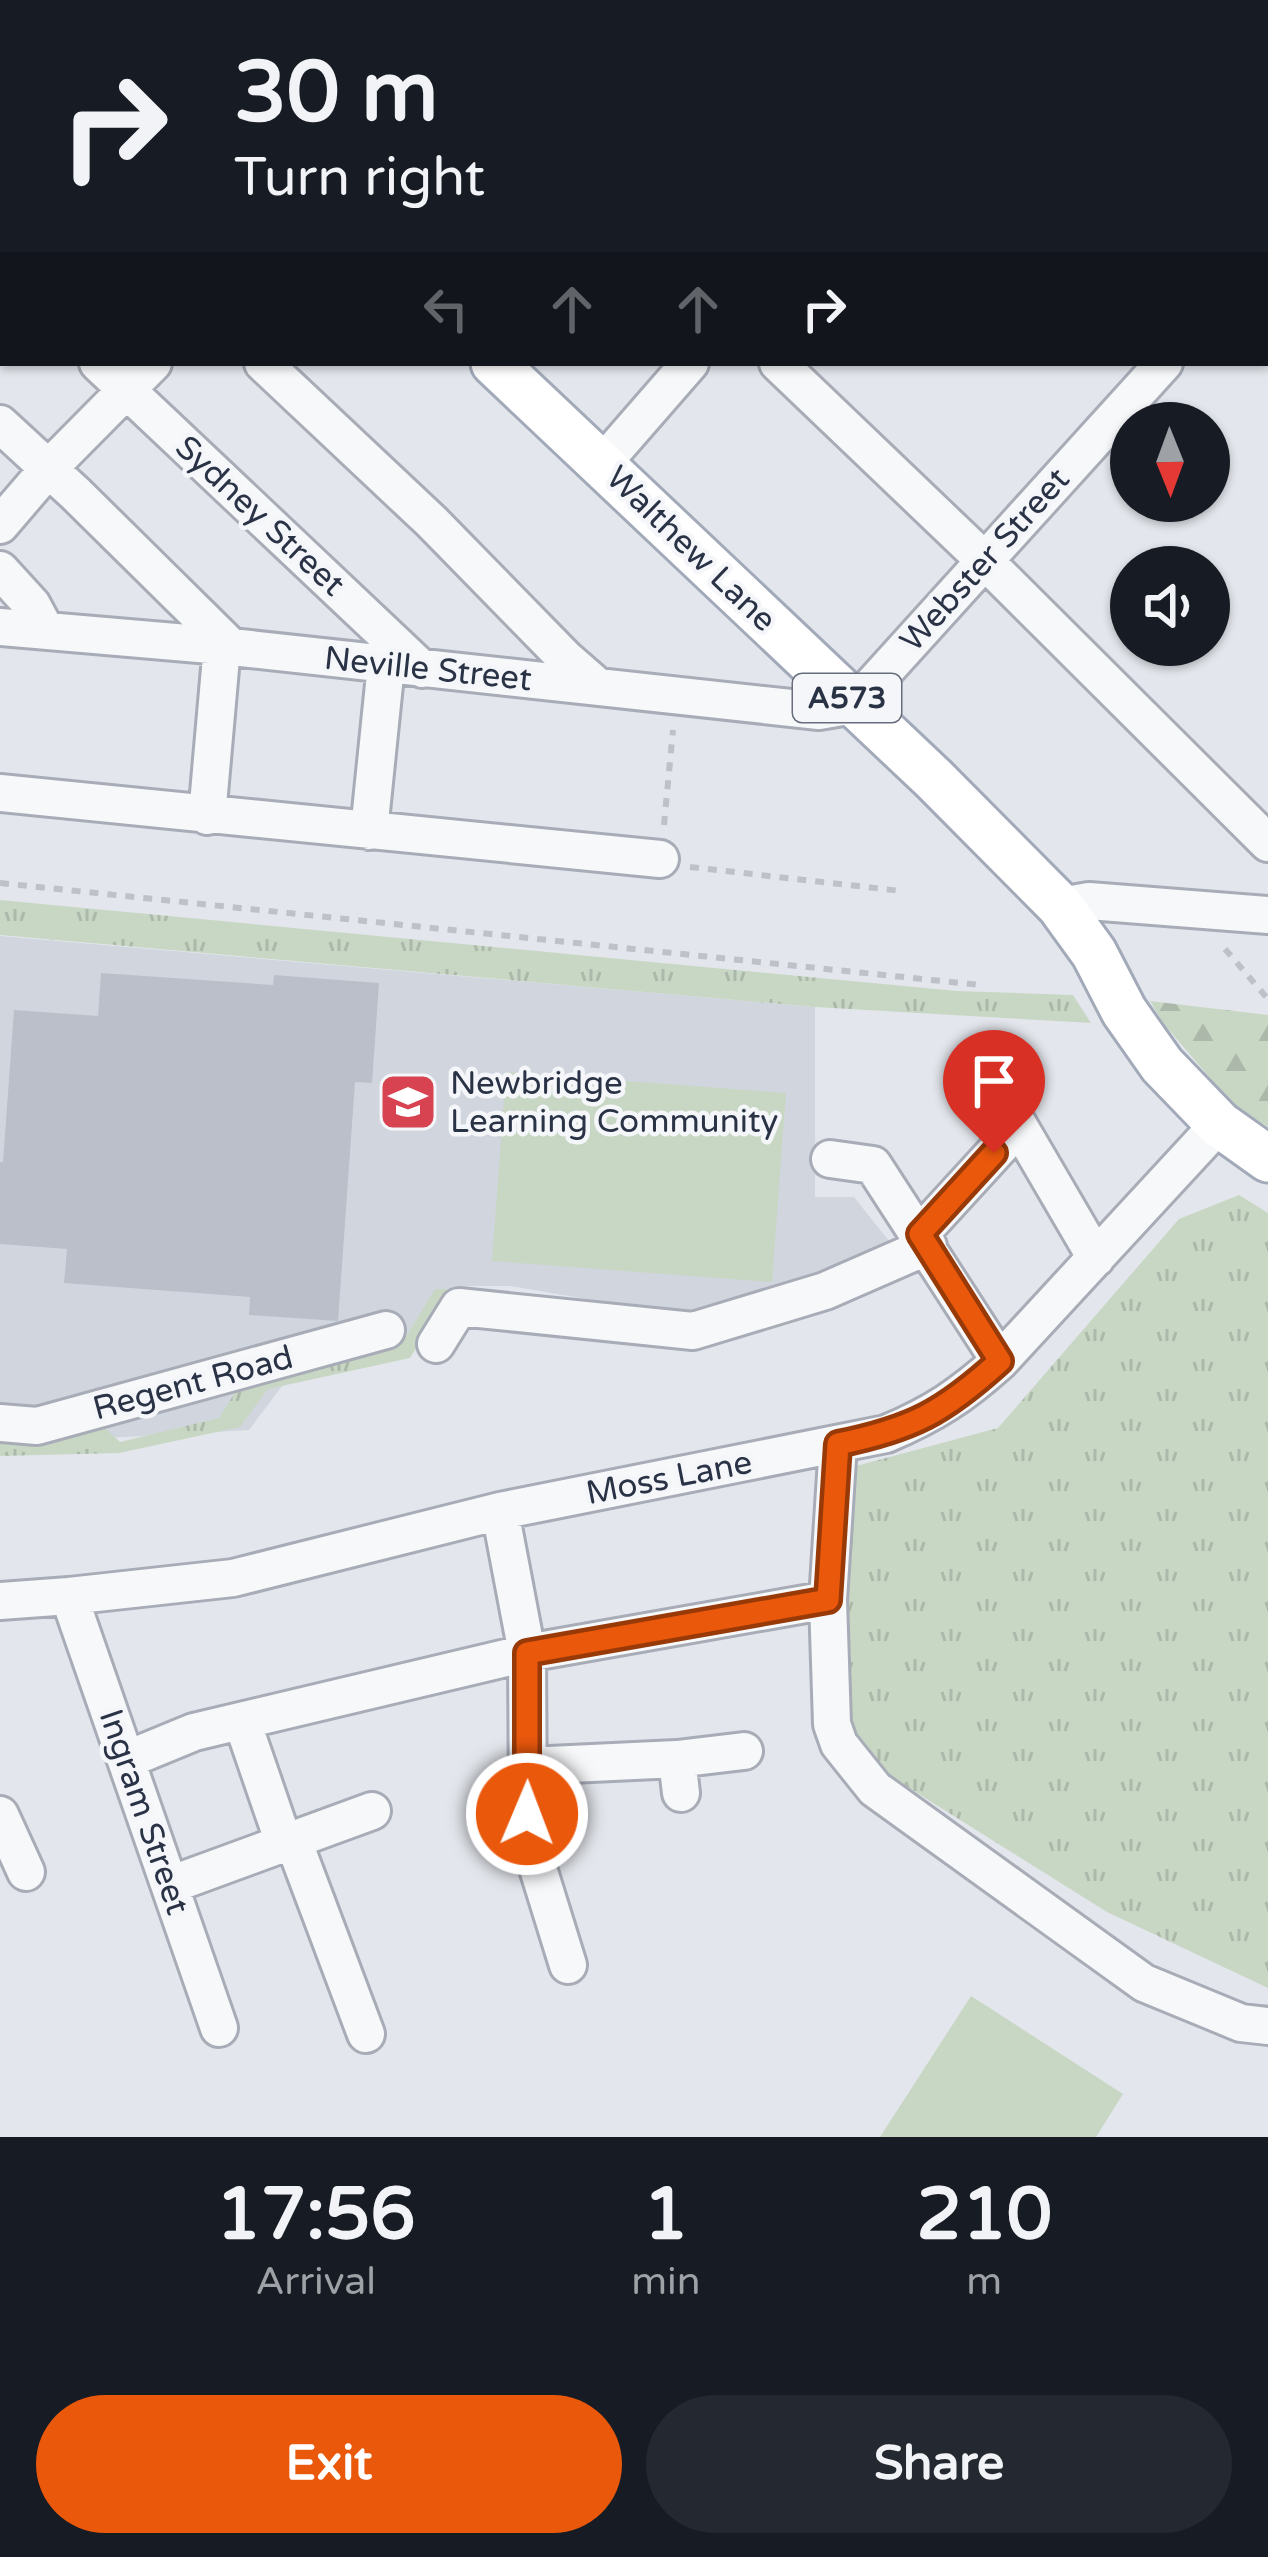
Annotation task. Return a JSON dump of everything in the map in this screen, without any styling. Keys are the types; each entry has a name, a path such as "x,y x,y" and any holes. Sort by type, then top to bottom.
{"main road":[{"name":"Walthew Lane","path":"497,366 934,779 1060,906 1162,1065 1220,1124"},
{"name":"A573","path":"1220,1124 1268,1159"}],"street":[{"name":"Sydney Street","path":"101,366 404,667"},
{"path":"0,524 150,366"},
{"path":"265,366 433,522 596,686"},
{"path":"602,464 687,366"},
{"path":"781,366 1268,842"},
{"name":"Webster Street","path":"854,704 1162,366"},
{"path":"0,424 227,647 207,816"},
{"path":"0,570 32,605 46,631"},
{"name":"Neville Street","path":"0,627 819,711 854,704"},
{"path":"370,831 404,667"},
{"path":"0,794 660,859"},
{"path":"1060,906 1089,901 1268,916"},
{"path":"979,1064 1096,1258"},
{"name":"Moss Lane","path":"0,1600 233,1578 500,1511 886,1434 928,1417 1000,1361 1220,1124"},
{"path":"436,1344 459,1307 693,1331 825,1291 924,1240 1019,1126"},
{"path":"830,1159 873,1165 1000,1361"},
{"name":"Regent Road","path":"0,1424 37,1426 386,1330"},
{"path":"838,1444 828,1600 832,1724 839,1744 875,1789 1144,1984 1241,2023 1268,2026"},
{"path":"500,1511 527,1653 527,1814 532,1849 568,1965"},
{"name":"Ingram Street","path":"69,1596 219,2028"},
{"path":"126,1760 194,1732 527,1653 828,1600"},
{"path":"242,1721 366,2034"},
{"path":"528,1766 679,1776 744,1751"},
{"path":"170,1885 372,1811"},
{"path":"0,1815 26,1872"}],"path":[{"path":"671,745 660,859 666,865 901,891"},
{"path":"0,883 980,985"},
{"path":"1192,909 1268,998"}],"shaded area":[{"name":"Newbridge Learning Community","path":"0,936 815,1007 815,1197 854,1197 889,1241 829,1277 699,1318 510,1286 452,1286 430,1341 282,1386 249,1430 0,1444"}],"green space":[{"path":"0,900 957,991 1073,995 1091,1023 815,1007 0,935"},
{"path":"1150,1001 1268,1015 1268,1127 1234,1106"},
{"path":"506,1072 786,1093 772,1282 492,1261"},
{"path":"1239,1195 1268,1213 1268,1988 1107,1912 839,1744 841,1470 998,1428 1179,1219"},
{"path":"435,1289 453,1289 410,1358 268,1389 240,1427 119,1453 0,1456 0,1442 37,1445 104,1427 120,1442 219,1418 245,1377 402,1343"},
{"path":"971,1996 1123,2094 1096,2137 880,2137"}],"building":[{"path":"101,973 273,985 274,975 379,983 372,1083 355,1082 338,1321 249,1315 250,1297 64,1283 67,1249 0,1244 0,1162 14,1010 98,1016"}],"place":[{"name":"Newbridge Learning Community","path":"408,1102"}],"route":[{"path":"527,1814 527,1653 828,1600 838,1444 886,1434 928,1417 1000,1361 920,1234 994,1153"}]}
